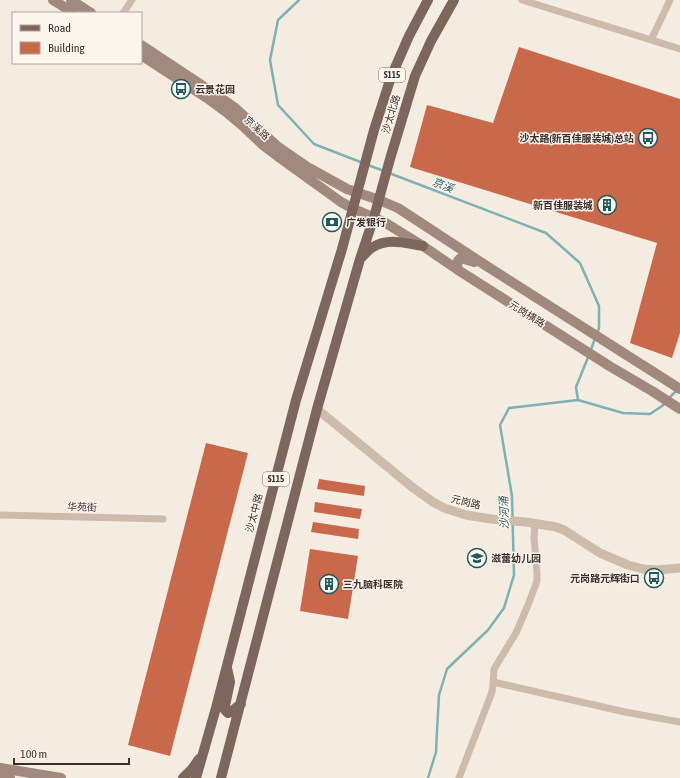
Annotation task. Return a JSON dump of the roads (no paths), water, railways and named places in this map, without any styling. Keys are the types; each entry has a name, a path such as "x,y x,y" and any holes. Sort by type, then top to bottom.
{"main road":[{"path":"53,0 72,12"},
{"path":"71,0 89,12"},
{"name":"沙太北路","path":"352,208 391,77 428,0"},
{"name":"沙太北路","path":"374,217 390,159 416,76 431,41 454,0"},
{"name":"京溪路","path":"142,46 234,107 290,156 347,189 379,200"},
{"name":"京溪路","path":"142,56 207,98 244,127 263,145 341,202 374,217"},
{"name":"元岗横路","path":"379,200 398,208 680,388"},
{"name":"沙太中路","path":"196,778 227,666 296,400 342,249 352,208"},
{"name":"元岗横路","path":"374,217 424,246 458,270 611,368 680,409"},
{"name":"S115","path":"221,778 317,409 360,259 374,217"},
{"path":"360,259 372,247 384,242 390,241 424,246"},
{"path":"458,270 457,262 458,259 461,258 486,265"},
{"path":"227,666 230,682 225,710 228,713 231,712 241,704"},
{"path":"183,778 192,769 204,751"},
{"path":"0,768 61,778"},
{"path":"0,776 10,778"}],"street":[{"path":"124,12 132,0"},
{"path":"522,0 680,50"},
{"path":"651,40 670,0"},
{"name":"元岗路","path":"317,409 412,488 444,508 466,515 556,527 564,530 600,553 628,565 643,569 657,570 680,568"},
{"name":"华苑街","path":"0,515 163,519"},
{"path":"459,778 492,692 494,669 516,633 537,581 534,538 531,523"},
{"path":"494,682 625,712 680,722"}],"waterway":[{"name":"京溪","path":"299,0 278,20 270,60 278,105 314,144 363,163"},
{"name":"京溪","path":"368,165 384,171"},
{"name":"京溪","path":"389,173 546,233 580,263 599,306 599,328 597,334"},
{"name":"京溪","path":"591,350 595,338"},
{"name":"京溪","path":"578,400 576,387 589,355"},
{"name":"沙河涌","path":"668,399 677,390"},
{"name":"沙河涌","path":"428,778 436,752 439,695 447,669 488,630 504,608 514,575 512,496 500,425 509,408 578,400 623,413 650,414 665,403"}],"place":[{"name":"云景花园","path":"181,89"},
{"name":"沙太路(新百佳服装城)总站","path":"648,138"},
{"name":"新百佳服装城","path":"607,205"},
{"name":"广发银行","path":"332,222"},
{"name":"滋蕾幼儿园","path":"477,558"},
{"name":"元岗路元辉街口","path":"654,578"},
{"name":"三九脑科医院","path":"329,584"}]}
